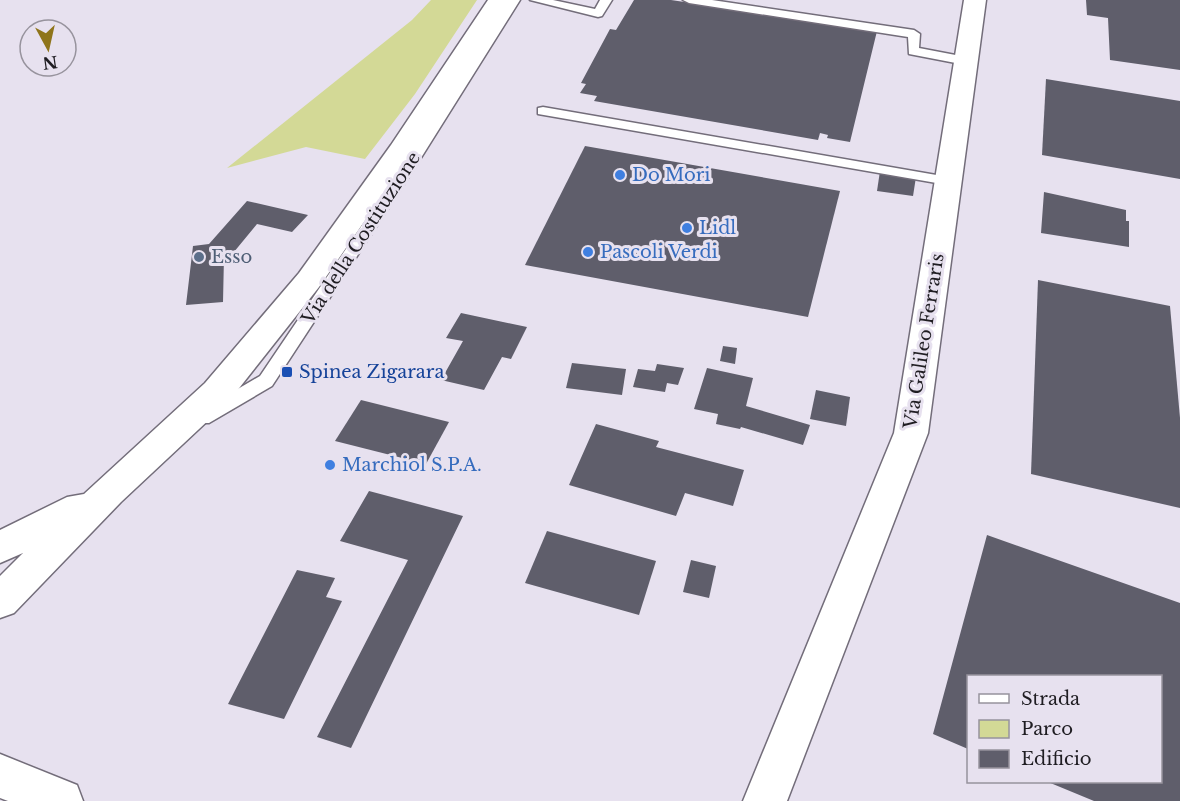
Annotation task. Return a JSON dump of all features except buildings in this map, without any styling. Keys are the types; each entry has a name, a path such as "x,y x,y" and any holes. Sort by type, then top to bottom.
{"street":[{"name":"Via della Costituzione","path":"0,601 108,492 217,393 309,280 402,148 499,0"},
{"name":"Via Galileo Ferraris","path":"765,801 911,433 975,0"},
{"name":"Via della Costituzione","path":"0,547 108,492"},
{"path":"0,776 61,801"}],"lane":[{"name":"Via della Costituzione","path":"170,438 266,381 349,258 514,0"},
{"path":"536,0 598,13 606,0"},
{"path":"689,0 914,34 913,51 966,61"},
{"path":"543,111 948,181"}],"green space":[{"path":"431,0 477,0 415,94 365,159 306,147 227,168 412,20"}],"place":[{"name":"Do Mori","path":"620,175"},
{"name":"Lidl","path":"687,228"},
{"name":"Pascoli Verdi","path":"588,252"},
{"name":"Esso","path":"199,257"},
{"name":"Spinea Zigarara","path":"287,372"},
{"name":"Marchiol S.P.A.","path":"330,465"}]}
